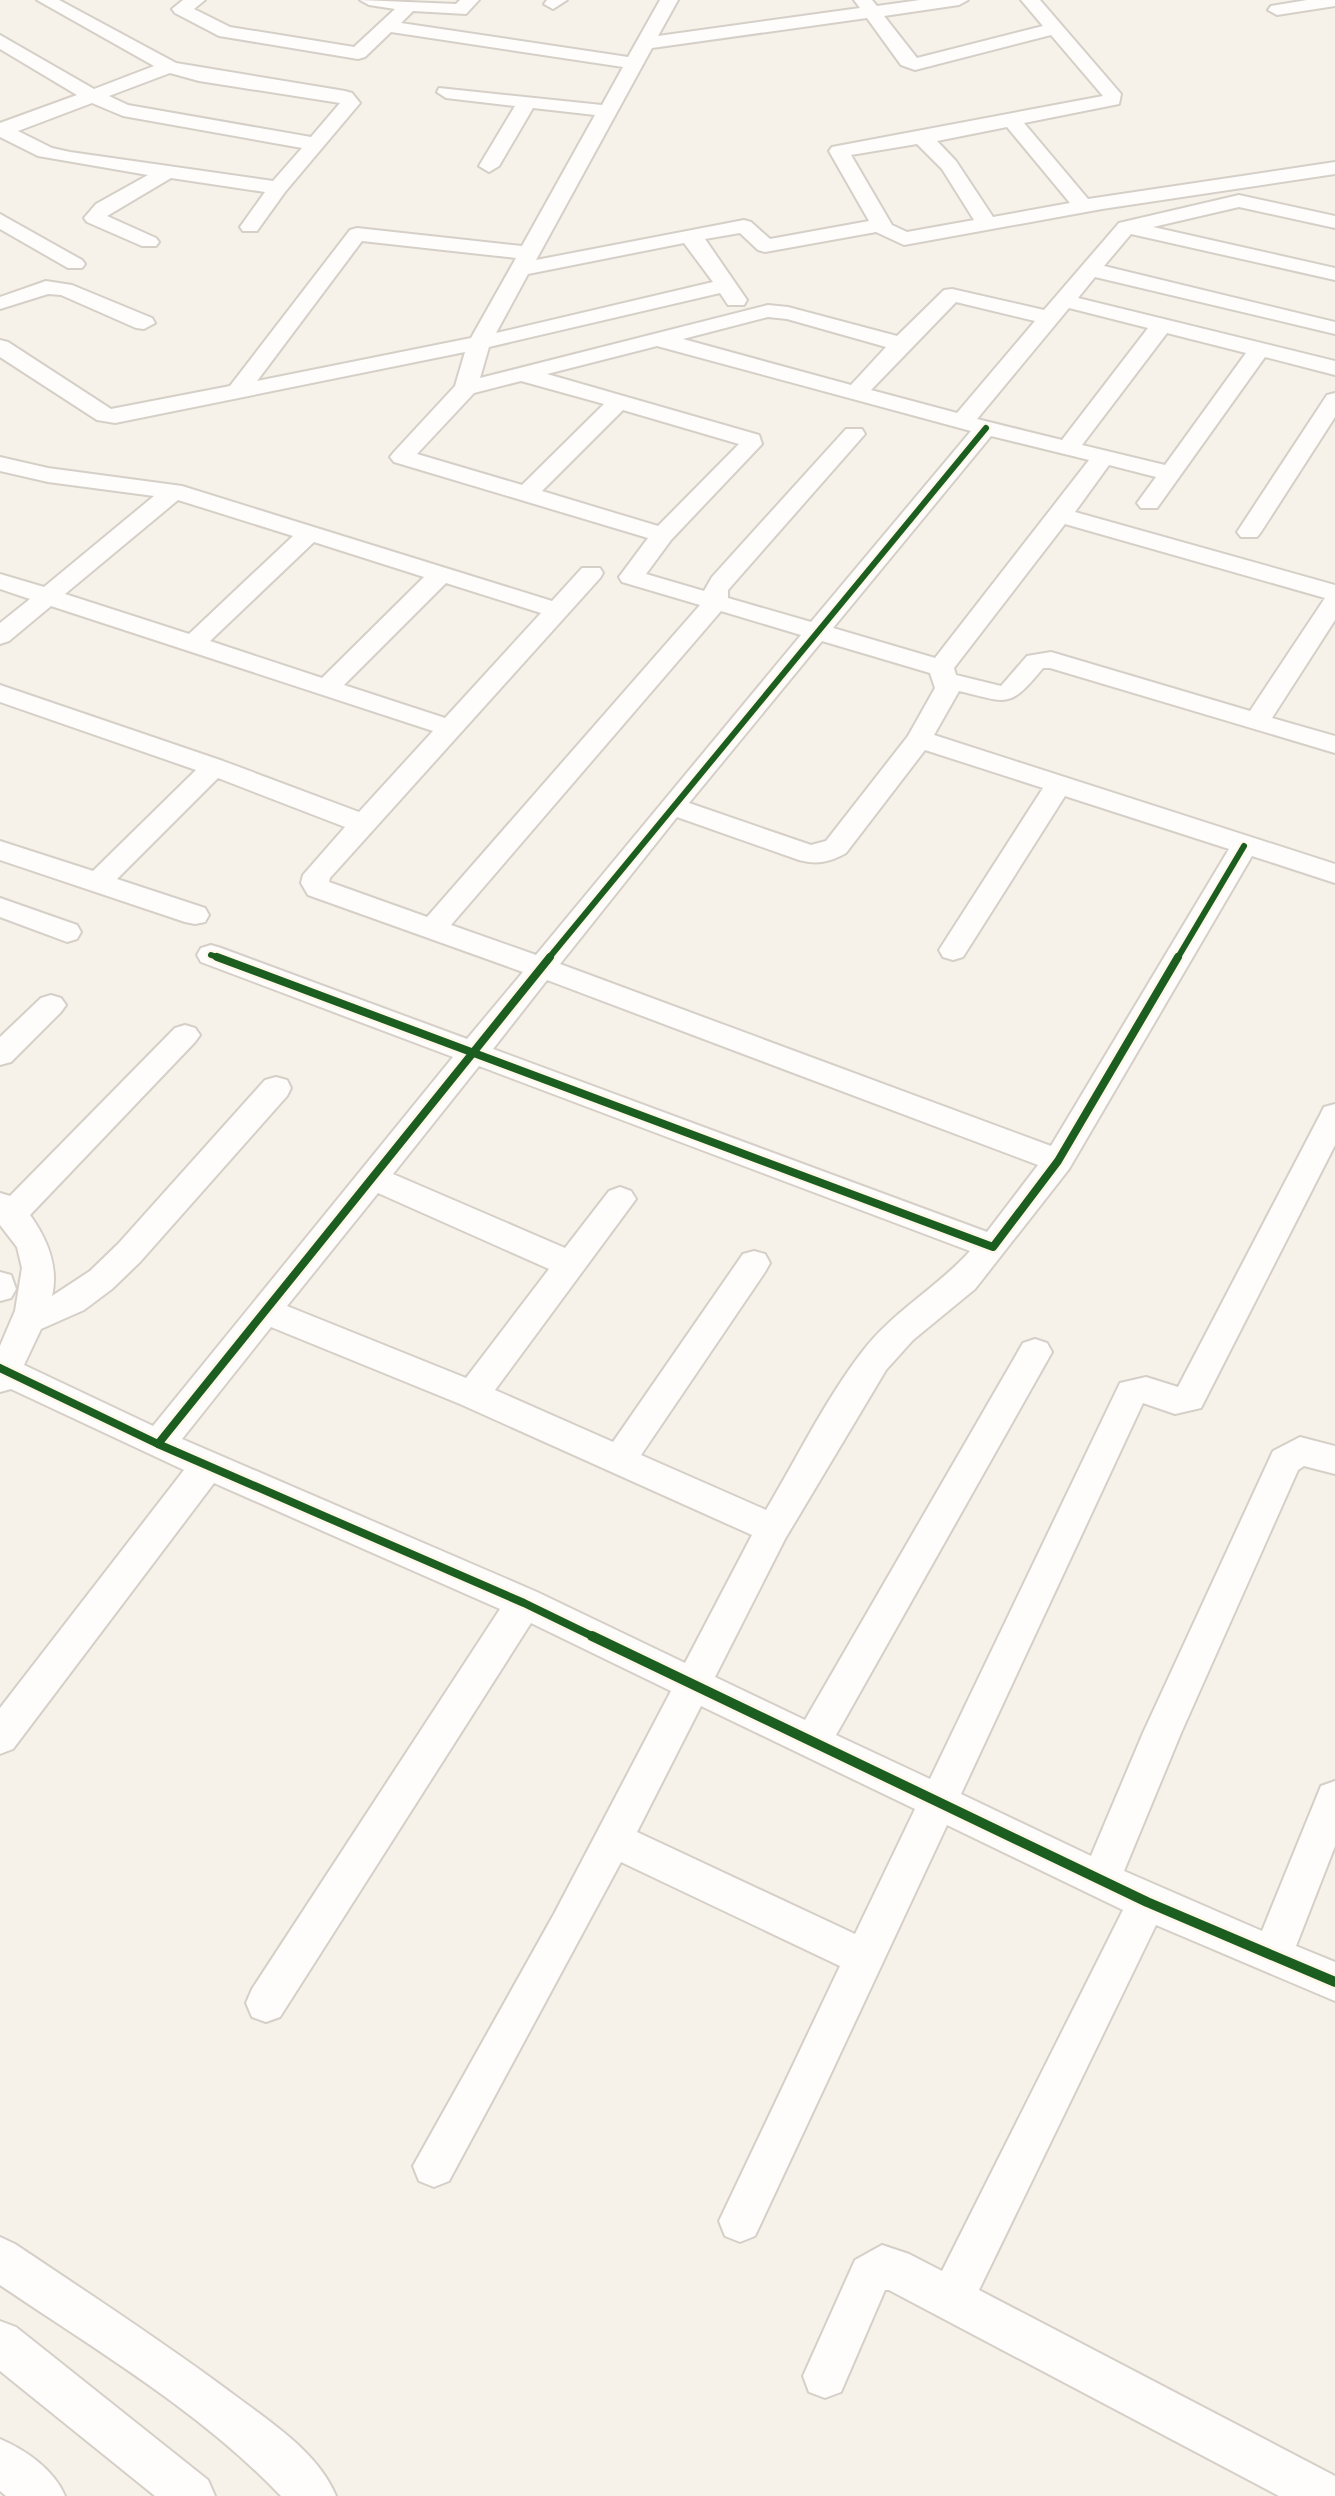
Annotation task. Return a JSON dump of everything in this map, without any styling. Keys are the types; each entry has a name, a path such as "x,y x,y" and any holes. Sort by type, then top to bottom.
{"street":[{"path":"46,0 169,67 199,75 350,99 350,103 278,188 250,227"},
{"path":"164,0 189,5 225,32 351,53 364,50 409,5"},
{"path":"369,0 460,10 470,0"},
{"path":"663,535 402,457 466,388 479,343 669,0"},
{"path":"645,43 868,6 959,0"},
{"path":"1030,0 1112,94 1112,100 839,151 882,225 904,239 1092,205 1335,168"},
{"path":"1277,10 1335,1"},
{"path":"868,6 908,61 915,64 1054,29"},
{"path":"387,26 633,63"},
{"path":"0,41 94,97 123,110 315,144"},
{"path":"2,129 169,67"},
{"path":"446,92 607,111"},
{"path":"489,166 527,102"},
{"path":"1012,121 1092,205 1126,227 1335,274"},
{"path":"2,129 45,152 278,188"},
{"path":"921,138 955,173 988,225"},
{"path":"149,242 94,218 103,208 166,173"},
{"path":"158,1444 672,806 818,631 974,425 1049,318 1126,227 1239,201 1335,222"},
{"path":"0,220 75,264"},
{"path":"238,391 357,234 524,261 744,226 765,246 882,225"},
{"path":"684,237 694,239 747,315"},
{"path":"1090,269 1335,328"},
{"path":"0,347 105,415 125,415 479,343 726,285"},
{"path":"1,303 54,287 144,323"},
{"path":"856,393 952,295 1049,318"},
{"path":"1065,301 1335,368"},
{"path":"466,388 747,315 779,311 901,344"},
{"path":"1068,447 1162,325"},
{"path":"658,339 974,425 1169,473"},
{"path":"1149,503 1260,349"},
{"path":"524,375 751,440 751,444 663,535 631,577 818,631 1003,694 1010,691 1036,661 1051,660 1335,745"},
{"path":"1249,532 1335,400"},
{"path":"526,494 620,401"},
{"path":"432,929 716,602 716,590 721,582 854,434"},
{"path":"944,674 1103,457"},
{"path":"0,464 48,475 174,491 557,610"},
{"path":"0,636 174,491"},
{"path":"1060,515 1335,593"},
{"path":"194,643 310,533"},
{"path":"591,573 317,875 315,883 325,892 543,968 1058,1161"},
{"path":"328,686 441,574"},
{"path":"0,581 452,729"},
{"path":"1256,722 1335,601"},
{"path":"672,806 809,854 823,854 836,847 919,739 948,688 944,674"},
{"path":"0,693 214,767 363,824"},
{"path":"919,739 1335,874"},
{"path":"97,883 214,767"},
{"path":"953,950 1058,786"},
{"path":"434,2166 614,1840 773,1529 874,1361 901,1331 964,1280 1058,1161 1244,846"},
{"path":"0,850 195,915"},
{"path":"0,907 67,932"},
{"path":"211,955 993,1247"},
{"path":"0,1055 51,1005"},
{"path":"185,1035 6,1210 37,1251 40,1273 30,1320 2,1372 207,1466 524,1603 1147,1902 1335,1982"},
{"path":"30,1320 72,1301 101,1280 276,1088"},
{"path":"740,2221 1132,1392 1143,1389 1178,1401 1189,1399 1335,1115"},
{"path":"373,1178 570,1264"},
{"path":"472,1395 620,1199"},
{"path":"620,1459 754,1263"},
{"path":"265,1311 472,1395 773,1529"},
{"path":"813,1741 1035,1352"},
{"path":"1101,1879 1162,1733 1285,1461 1300,1451 1335,1460"},
{"path":"0,1737 207,1466"},
{"path":"266,2003 524,1603"},
{"path":"1272,1955 1335,1798"},
{"path":"614,1840 865,1958"},
{"path":"951,2299 1147,1902"},
{"path":"0,2259 164,2370 267,2448 313,2496"},
{"path":"825,2376 870,2275 882,2267 894,2269 1326,2496"},
{"path":"0,2343 192,2496"},
{"path":"0,2462 42,2496"}],"cycle path":[{"path":"158,1444 672,806 986,428"},
{"path":"211,955 993,1247 1058,1161 1244,846"},
{"path":"0,1368 158,1444 524,1603 1147,1902 1335,1982"}]}
